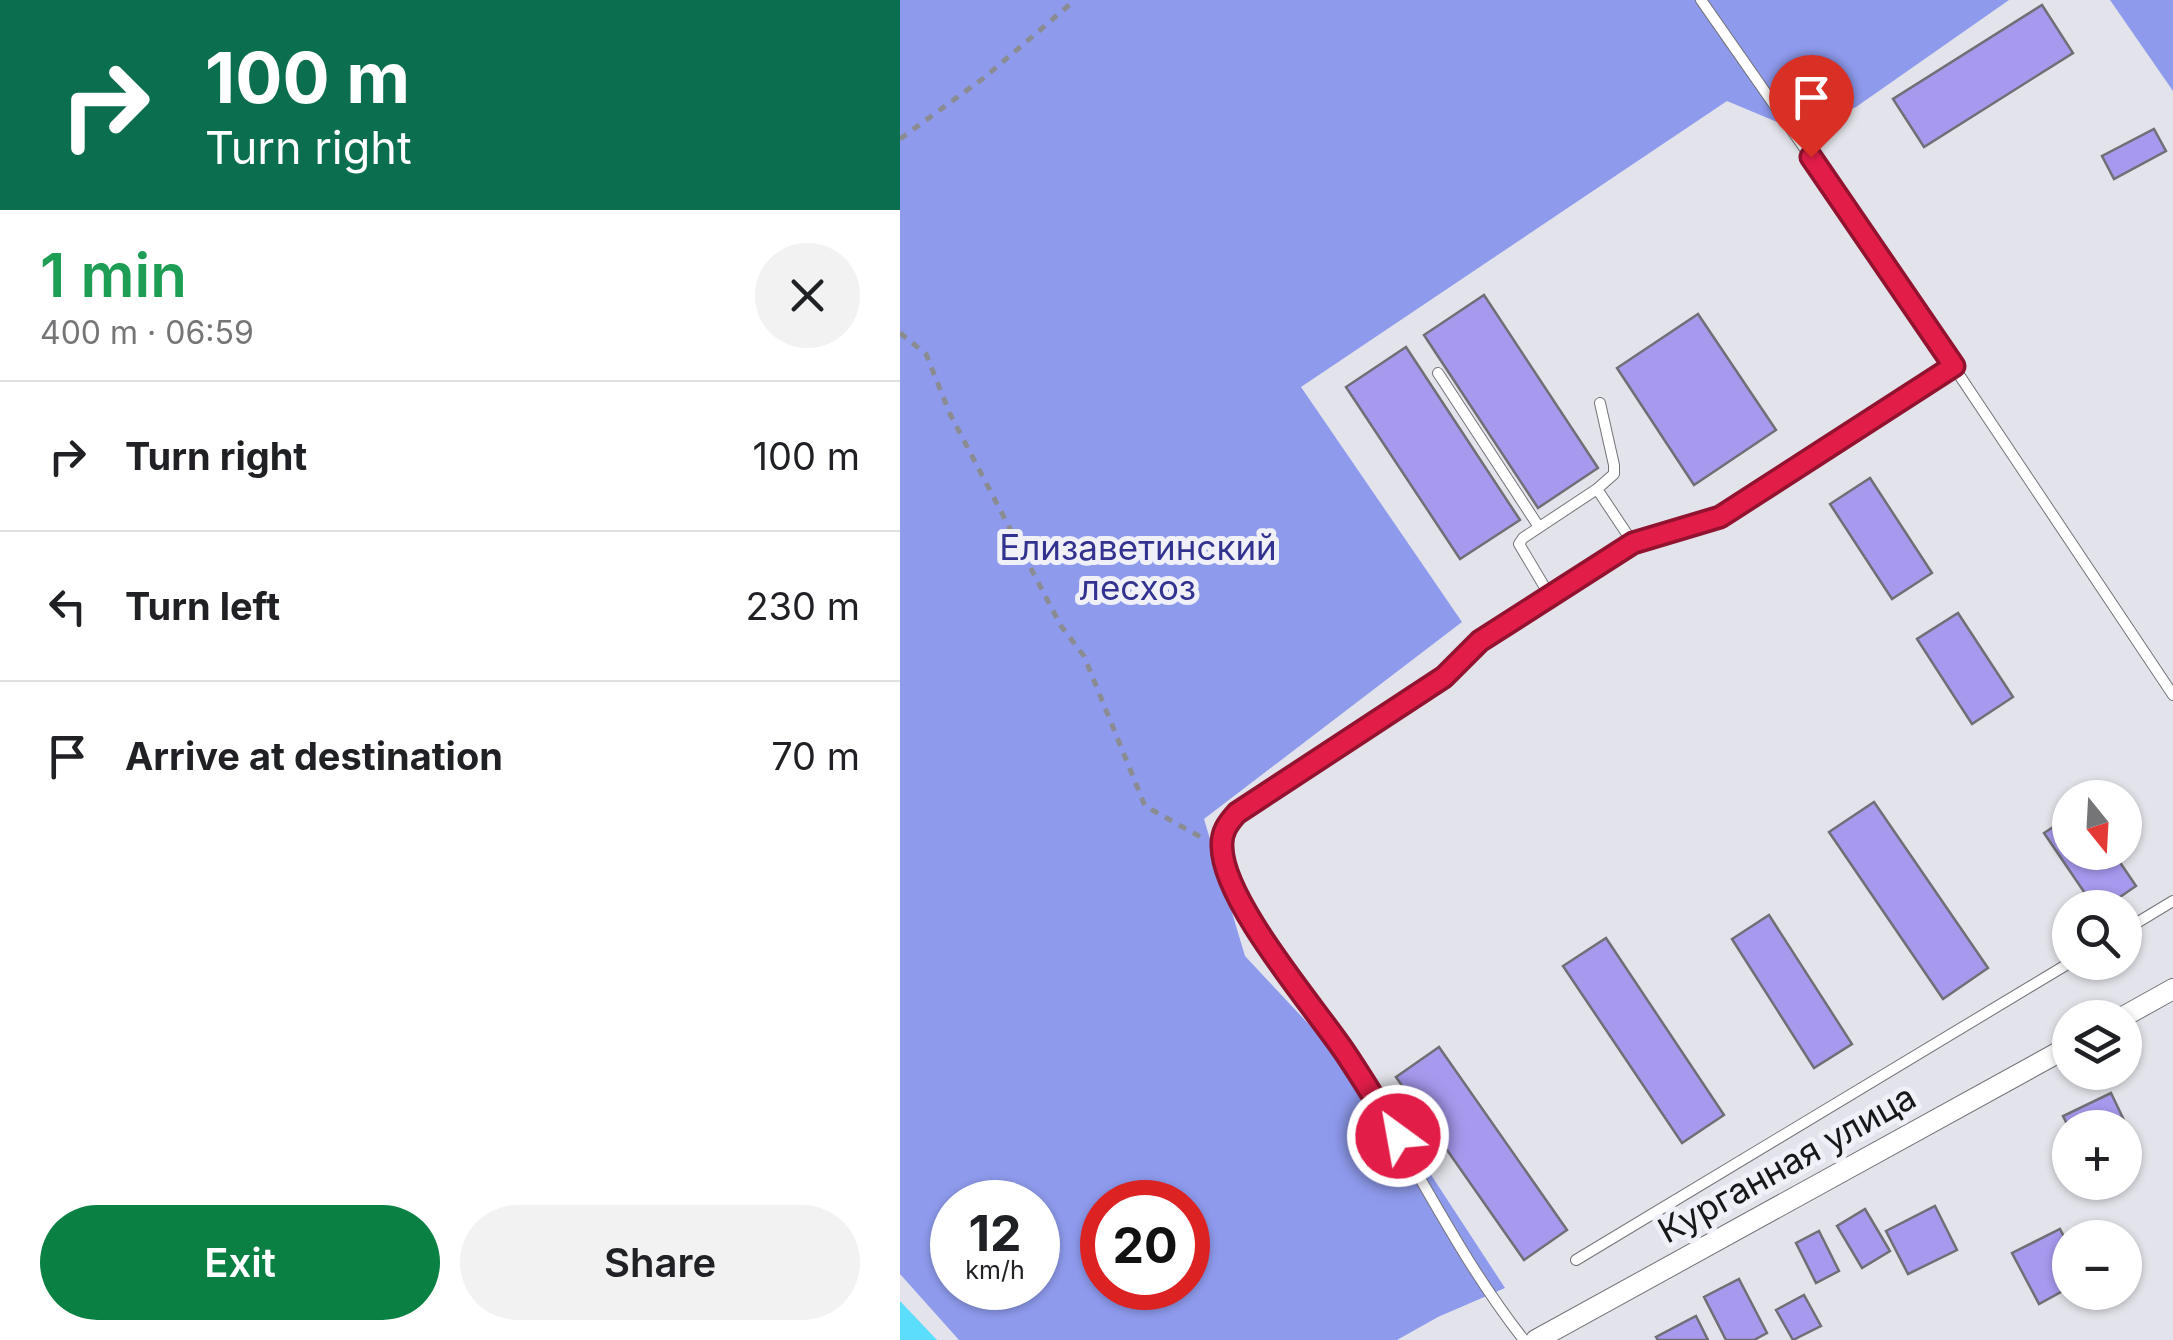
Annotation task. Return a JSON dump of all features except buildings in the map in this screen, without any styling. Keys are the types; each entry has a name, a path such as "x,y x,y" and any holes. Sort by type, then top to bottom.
{"street":[{"path":"2142,1007 2173,989"},
{"name":"Курганная улица","path":"1536,1340 2052,1056"}],"lane":[{"path":"1701,0 1954,366 2173,695"},
{"path":"1524,1340 1488,1294 1398,1136 1344,1051 1262,937 1235,890 1222,848 1225,828 1237,813 1444,677 1480,641 1633,543 1720,517 1954,366"},
{"path":"1438,373 1539,527"},
{"path":"1550,596 1520,552 1519,544 1614,474 1600,404"},
{"path":"1597,489 1633,543"},
{"path":"2142,920 2173,901"},
{"path":"1576,1260 2052,973"}],"path":[{"path":"900,139 985,76 1075,0"},
{"path":"900,333 926,354 950,414 1060,626 1084,656 1145,806 1222,848"}],"green space":[{"name":"Елизаветинский лесхоз","path":"900,0 2009,0 1856,107 1801,132 1727,101 1301,387 1462,622 1204,819 1245,956 1388,1109 1505,1288 1397,1340 959,1340 932,1310 1060,1310 1060,1180 930,1180 930,1308 900,1274"},
{"path":"2110,0 2173,0 2173,91"}],"shaded area":[{"path":"900,1301 937,1340 900,1340"}],"route":[{"path":"1398,1136 1344,1051 1262,937 1235,890 1222,848 1225,828 1237,813 1444,677 1480,641 1633,543 1720,517 1954,366 1811,157"}]}
